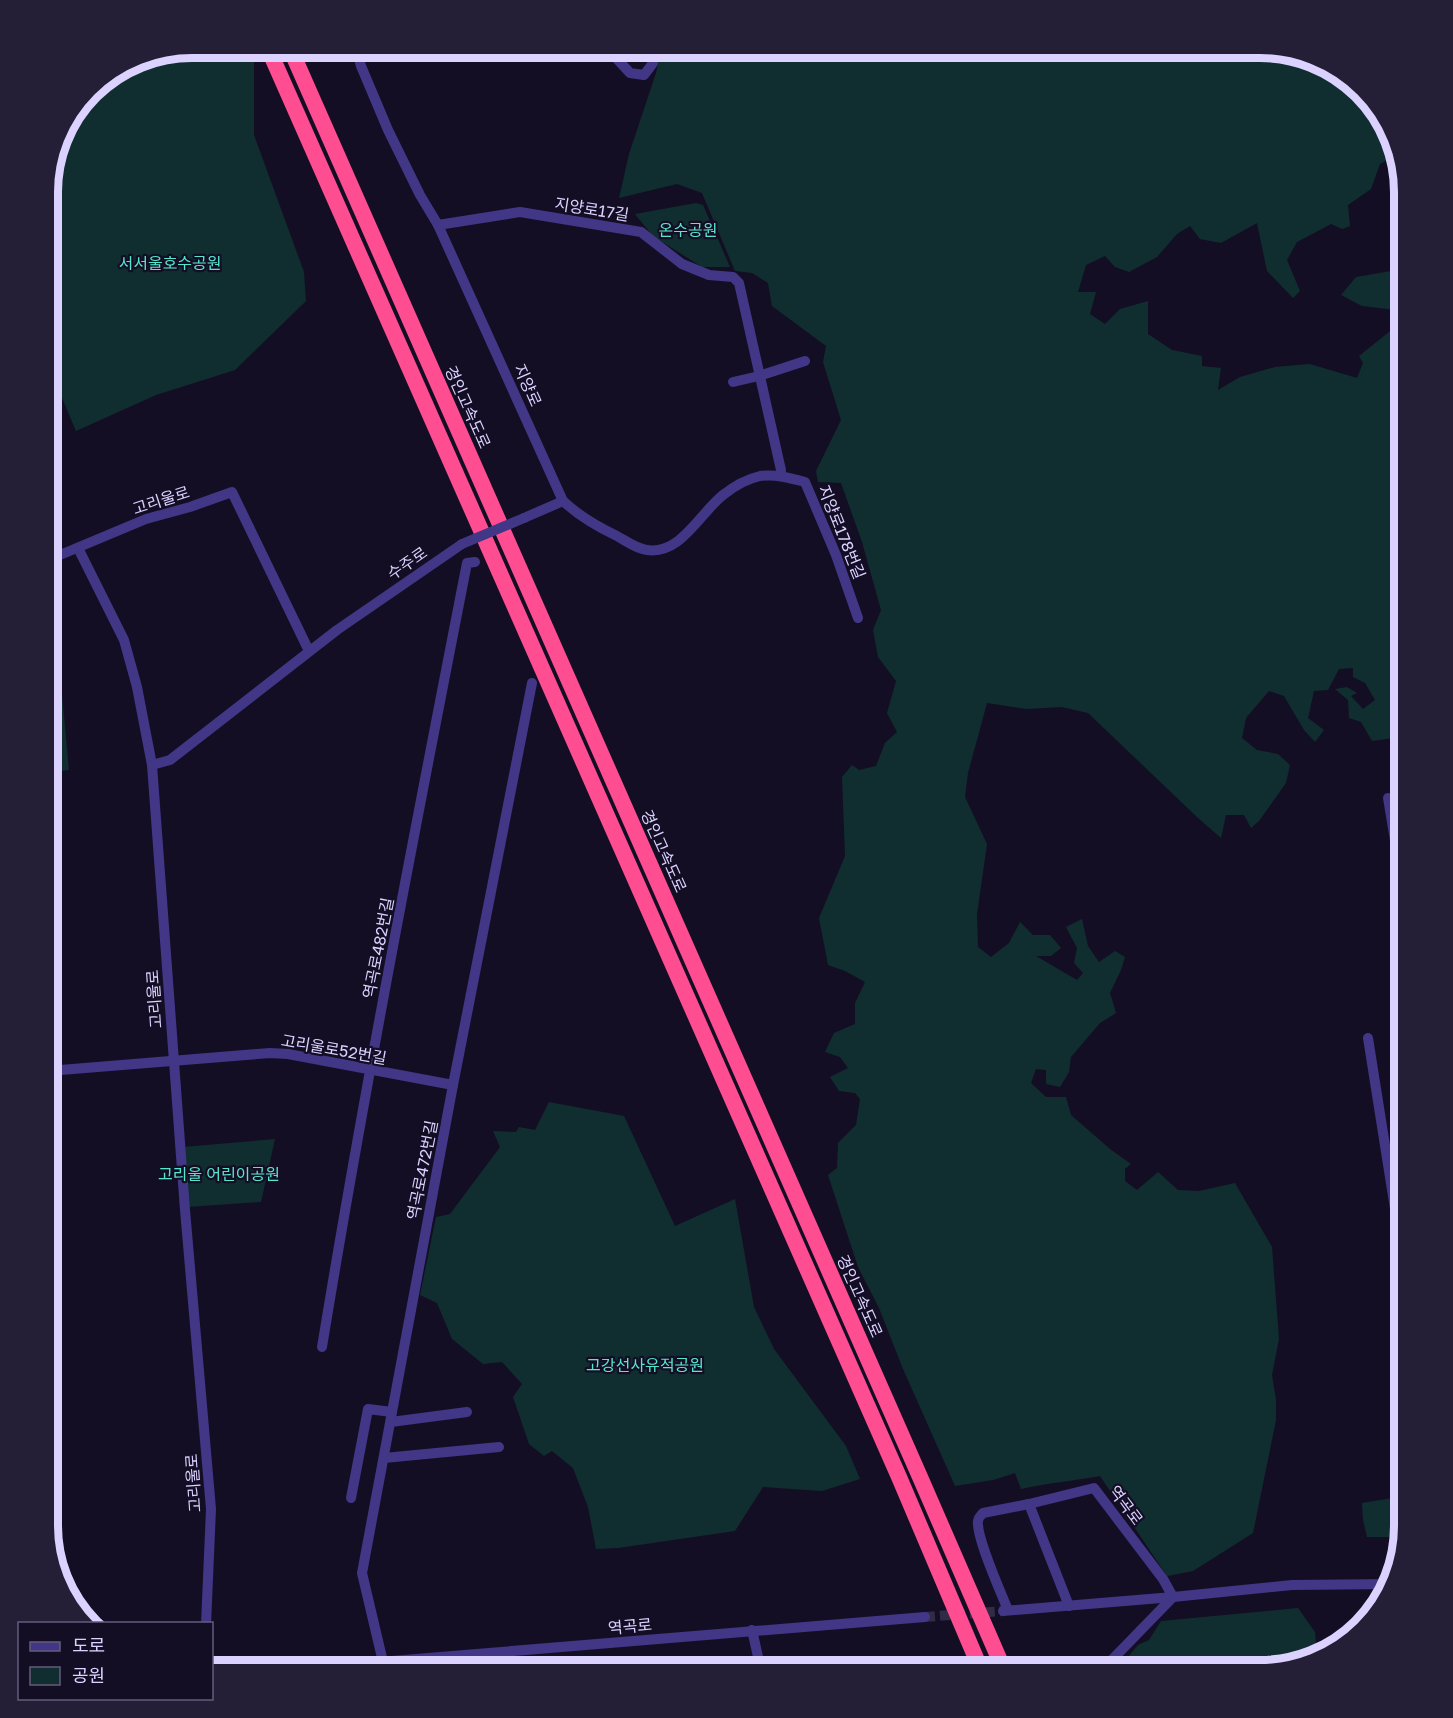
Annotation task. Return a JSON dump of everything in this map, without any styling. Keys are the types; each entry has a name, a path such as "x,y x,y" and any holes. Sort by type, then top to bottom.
{"highway":[{"path":"273,59 899,1476 977,1660"},
{"name":"경인고속도로","path":"295,59 1000,1660"}],"street":[{"name":"지양로","path":"359,59 388,130 420,195 438,225 563,501 605,530 646,550 661,549 682,538 722,495 739,484 759,477 780,476"},
{"path":"617,59 630,73 644,75 653,63 653,59"},
{"name":"지양로17길","path":"438,225 520,212 641,232 682,264 709,275 733,277 739,283 782,470 780,476"},
{"path":"733,382 805,362"},
{"name":"지양로178번길","path":"780,476 805,482 836,555 858,618"},
{"name":"고리울로","path":"206,1622 211,1509 152,765 137,687 124,640 78,548 146,519 232,492 309,651"},
{"name":"수주로","path":"152,765 170,760 337,630 462,544 563,501"},
{"path":"59,556 78,548"},
{"name":"역곡로482번길","path":"322,1347 346,1197 467,563 475,562"},
{"name":"역곡로472번길","path":"382,1660 362,1573 453,1085 532,683"},
{"path":"1388,798 1394,839"},
{"path":"1368,1038 1394,1202"},
{"name":"고리울로52번길","path":"58,1070 264,1053 288,1054 453,1085"},
{"path":"351,1498 368,1409 391,1417 466,1413"},
{"path":"384,1458 500,1448"},
{"name":"역곡로","path":"1029,1503 1094,1488 1164,1580 1173,1597"},
{"path":"1069,1606 1029,1503 983,1514 978,1519 979,1527 1005,1610 1069,1606 1173,1597 1292,1585 1381,1584"},
{"path":"1112,1660 1173,1597"},
{"name":"역곡로","path":"405,1660 925,1617"},
{"path":"752,1630 759,1660"}],"green space":[{"name":"서서울호수공원","path":"183,59 254,59 254,135 304,272 306,301 235,370 156,395 76,431 59,390 59,183 63,158 72,133 86,111 104,92 133,72 166,61"},
{"path":"658,59 1270,59 1304,66 1335,81 1367,111 1377,125 1387,149 1390,159 1380,164 1371,189 1348,205 1350,226 1342,229 1331,224 1297,242 1287,260 1300,291 1293,298 1267,271 1257,223 1221,243 1200,239 1190,226 1177,234 1157,257 1129,272 1115,267 1105,256 1086,265 1078,292 1096,292 1090,314 1105,324 1120,309 1148,301 1148,334 1172,350 1202,356 1202,366 1221,368 1218,390 1240,377 1275,367 1310,364 1357,378 1363,363 1359,356 1394,328 1394,738 1372,741 1361,722 1349,718 1348,700 1335,689 1347,687 1357,693 1351,696 1363,709 1375,700 1365,683 1353,677 1353,668 1339,669 1328,690 1314,691 1308,718 1324,730 1315,742 1304,730 1284,696 1269,691 1246,718 1242,738 1257,750 1278,754 1290,765 1286,783 1259,821 1251,828 1244,815 1226,815 1221,838 1088,713 1062,707 1026,709 987,703 968,773 965,797 987,844 977,914 978,947 991,957 1009,943 1020,922 1033,935 1050,935 1061,948 1051,956 1036,956 1077,980 1083,973 1074,963 1077,948 1066,927 1082,919 1088,946 1099,962 1115,951 1125,957 1110,993 1116,1013 1100,1023 1071,1057 1069,1072 1060,1087 1046,1084 1046,1070 1036,1069 1031,1083 1046,1097 1066,1097 1071,1115 1131,1164 1125,1169 1125,1181 1137,1190 1158,1172 1178,1190 1199,1191 1235,1183 1272,1247 1279,1339 1272,1375 1276,1420 1253,1533 1193,1571 1167,1576 1100,1476 1021,1489 1015,1473 993,1480 955,1486 903,1369 879,1308 858,1267 828,1175 837,1168 838,1143 856,1125 860,1099 855,1093 839,1091 830,1077 848,1068 840,1057 825,1052 834,1033 855,1024 855,1003 865,982 828,965 819,918 845,856 842,777 852,765 859,770 876,766 885,743 897,732 887,713 896,681 878,657 873,630 881,610 862,542 841,483 818,482 816,471 841,420 823,362 826,346 772,306 768,283 752,273 735,271 702,193 677,184 619,198 629,154"},
{"name":"온수공원","path":"696,203 703,205 730,267 702,267 653,236 635,214"},
{"path":"1394,271 1394,310 1362,306 1341,295 1356,277"},
{"path":"59,661 59,662 69,770 59,771"},
{"name":"고강선사유적공원","path":"549,1102 624,1116 675,1226 735,1199 754,1307 774,1349 846,1446 860,1479 822,1491 763,1487 735,1531 618,1548 596,1549 588,1507 573,1468 552,1451 544,1456 529,1444 513,1397 522,1384 502,1362 483,1364 452,1339 437,1303 420,1295 436,1217 450,1214 500,1147 493,1131 516,1132 519,1127 535,1130"},
{"name":"고리울 어린이공원","path":"275,1139 261,1202 187,1207 183,1147"},
{"path":"1394,1498 1394,1537 1367,1537 1362,1503"},
{"path":"1298,1608 1315,1632 1316,1647 1287,1657 1261,1660 1125,1660 1138,1645 1149,1640 1161,1621"}],"tunnel":[{"path":"925,1617 1003,1611"}]}
